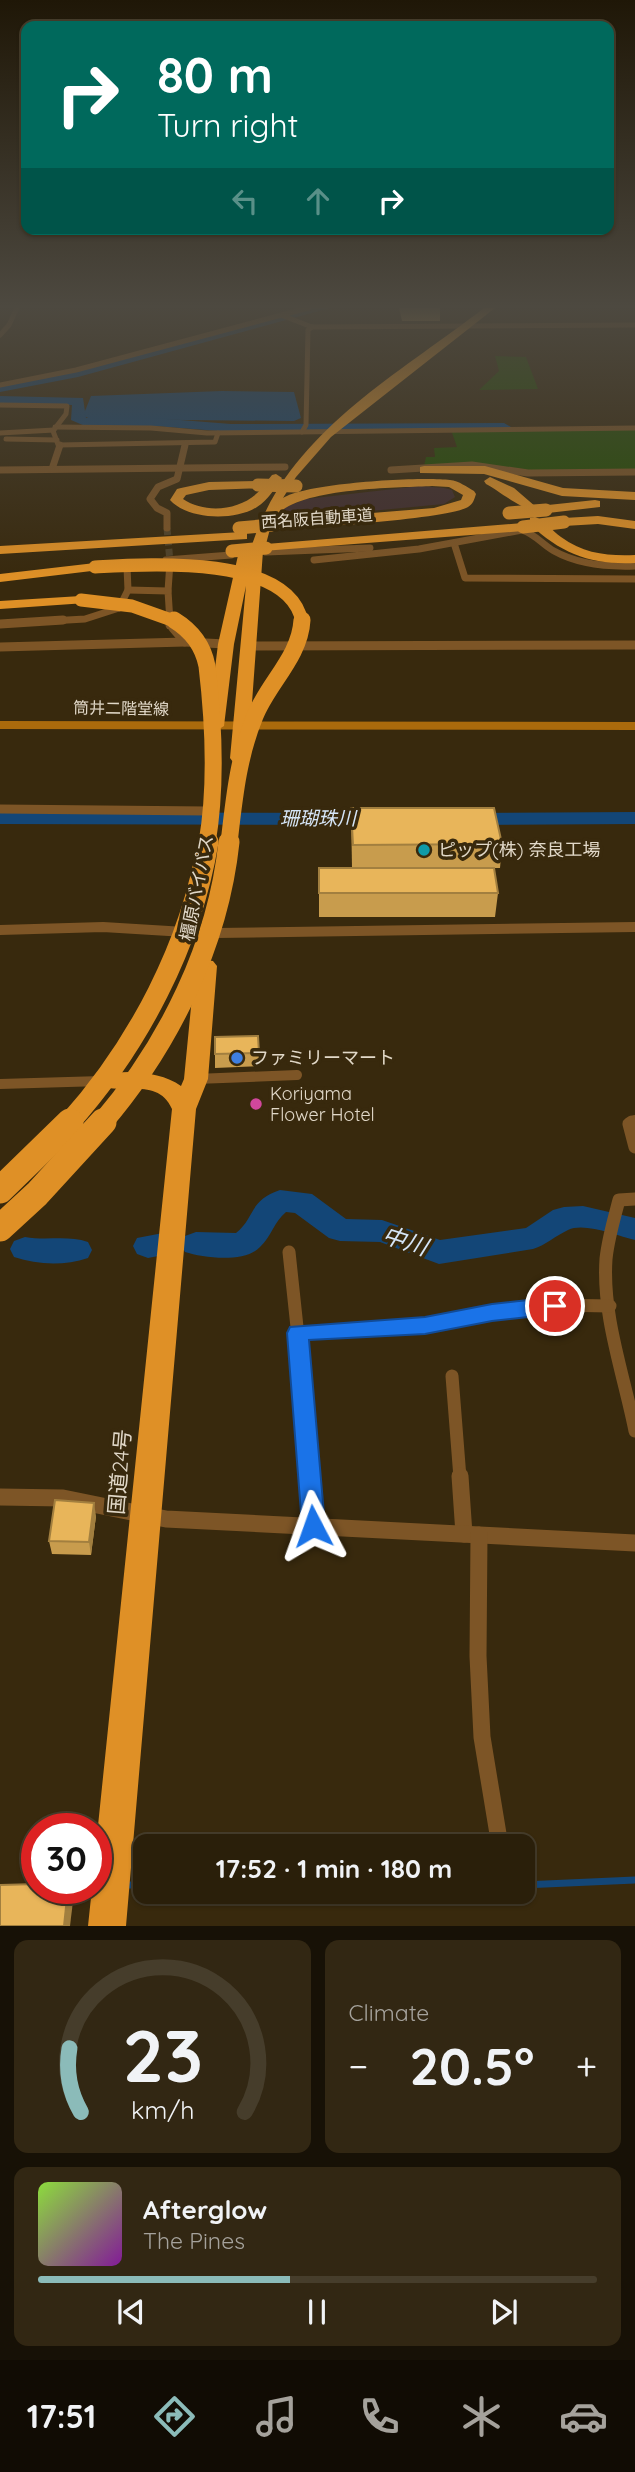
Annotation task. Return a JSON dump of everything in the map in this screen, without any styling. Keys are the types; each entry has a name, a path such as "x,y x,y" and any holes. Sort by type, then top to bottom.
{"highway":[{"path":"357,398 281,472 255,503 242,509 191,508 176,500 181,492 200,486 260,484 299,482 343,483 385,478 472,480 503,492 553,539 575,552 605,559 635,556"},
{"path":"299,482 301,467 323,433 369,398"},
{"name":"橿原バイパス","path":"0,1241 37,1210 110,1130 146,1080 206,967 216,933 234,820 255,557 268,536 279,491 323,433"},
{"path":"268,536 276,507 292,498 343,483 474,469 497,472 562,492 635,500"},
{"name":"橿原バイパス","path":"0,1199 50,1153 111,1081 150,1020 168,983 185,932 206,817 226,644 239,575 239,540 281,472"},
{"path":"0,564 268,536 434,512 461,506 470,498 466,490 452,484 385,478"},
{"path":"325,479 343,483"},
{"path":"239,540 242,519 178,510 169,505 166,498 175,489 194,484 260,484"},
{"name":"西名阪自動車道","path":"268,536 527,516 635,500"},
{"path":"239,540 527,516 635,525"},
{"name":"西名阪自動車道","path":"1,550 239,540"},
{"path":"0,578 94,567 150,564 214,568 262,580 294,600 303,620 302,631 293,652 260,706 240,759 223,887 200,961 127,1093 61,1171 0,1228"},
{"path":"0,605 81,600 118,603 153,611 180,624 198,640 206,662 216,759 207,855 200,887 190,919 154,998 99,1087 60,1132 0,1190"},
{"name":"国道24号","path":"112,1877 186,1094 206,967"},
{"path":"111,1081 146,1080 186,1094"},
{"name":"国道24号","path":"107,1926 109,1904"}],"street":[{"path":"302,432 306,425 306,398"},
{"path":"0,405 66,405 66,414 54,428 53,435 58,442 52,469"},
{"path":"0,433 54,428 323,433 635,428"},
{"path":"6,439 186,443 215,442 218,433"},
{"path":"167,528 167,513 157,508 150,499 158,487 177,479 186,443"},
{"path":"385,478 472,465 528,473 635,472"},
{"path":"0,470 281,472"},
{"path":"268,536 432,545 522,530 534,534 546,546 568,557 601,565 635,566"},
{"path":"119,608 128,590 127,567 134,563 239,540"},
{"path":"454,543 465,578 635,579"},
{"path":"314,560 419,549 432,545"},
{"path":"170,562 170,626"},
{"path":"128,590 168,590"},
{"path":"0,624 85,619 119,608 170,626 185,642"},
{"path":"0,647 107,646 129,641 226,644"},
{"path":"248,646 635,645"},
{"name":"筒井二階堂線","path":"0,725 635,726"},
{"path":"0,809 206,817"},
{"path":"0,930 103,927 185,932"},
{"path":"216,933 635,927"},
{"path":"186,1094 297,1075"},
{"path":"0,1084 111,1081"},
{"path":"635,1120 629,1124 635,1147"},
{"path":"635,1199 619,1200 606,1268 615,1349 628,1362 635,1431"},
{"path":"289,1252 313,1526"},
{"path":"297,1333 425,1326 492,1313 555,1306 610,1306"},
{"path":"452,1376 472,1535 482,1737 498,1834"},
{"path":"0,1497 63,1498 166,1519 635,1543"}],"shaded area":[{"path":"420,486 452,490 455,497 444,504 277,520 283,508 306,499"}],"green space":[{"path":"635,428 635,470 526,472 424,466 426,457 435,457 434,448 457,447 451,430"}],"water":[{"path":"90,398 296,398 301,418 294,421 91,419 83,416"}],"building":[{"path":"351,808 494,808 502,844 353,845"},
{"path":"319,868 494,868 498,893 319,893"},
{"path":"258,1036 259,1053 215,1054 215,1037"},
{"path":"55,1500 94,1503 89,1542 49,1541"},
{"path":"21,1884 21,1904 66,1904 64,1926 0,1926 0,1885"}],"waterway":[{"path":"0,400 78,401 78,420 85,422 155,422 231,428 504,427"},
{"name":"珊瑚珠川","path":"0,818 382,819"},
{"name":"珊瑚珠川","path":"464,819 635,818"},
{"name":"中川","path":"196,1244 242,1245 251,1238 265,1213 280,1201 302,1202 340,1230 382,1231 439,1252 533,1238 564,1218 583,1217 635,1229"},
{"name":"中川","path":"148,1246 163,1245"},
{"name":"中川","path":"25,1249 44,1252 77,1250"},
{"path":"535,1884 635,1880"},
{"path":"125,1885 133,1885"}],"tunnel":[{"path":"167,528 170,562"}],"place":[{"name":"ピップ(株) 奈良工場","path":"424,850"},
{"name":"ファミリーマート","path":"237,1058"},
{"name":"Koriyama Flower Hotel","path":"256,1104"}],"route":[{"path":"313,1526 305,1402 297,1333 425,1326 492,1313 555,1306"}]}
